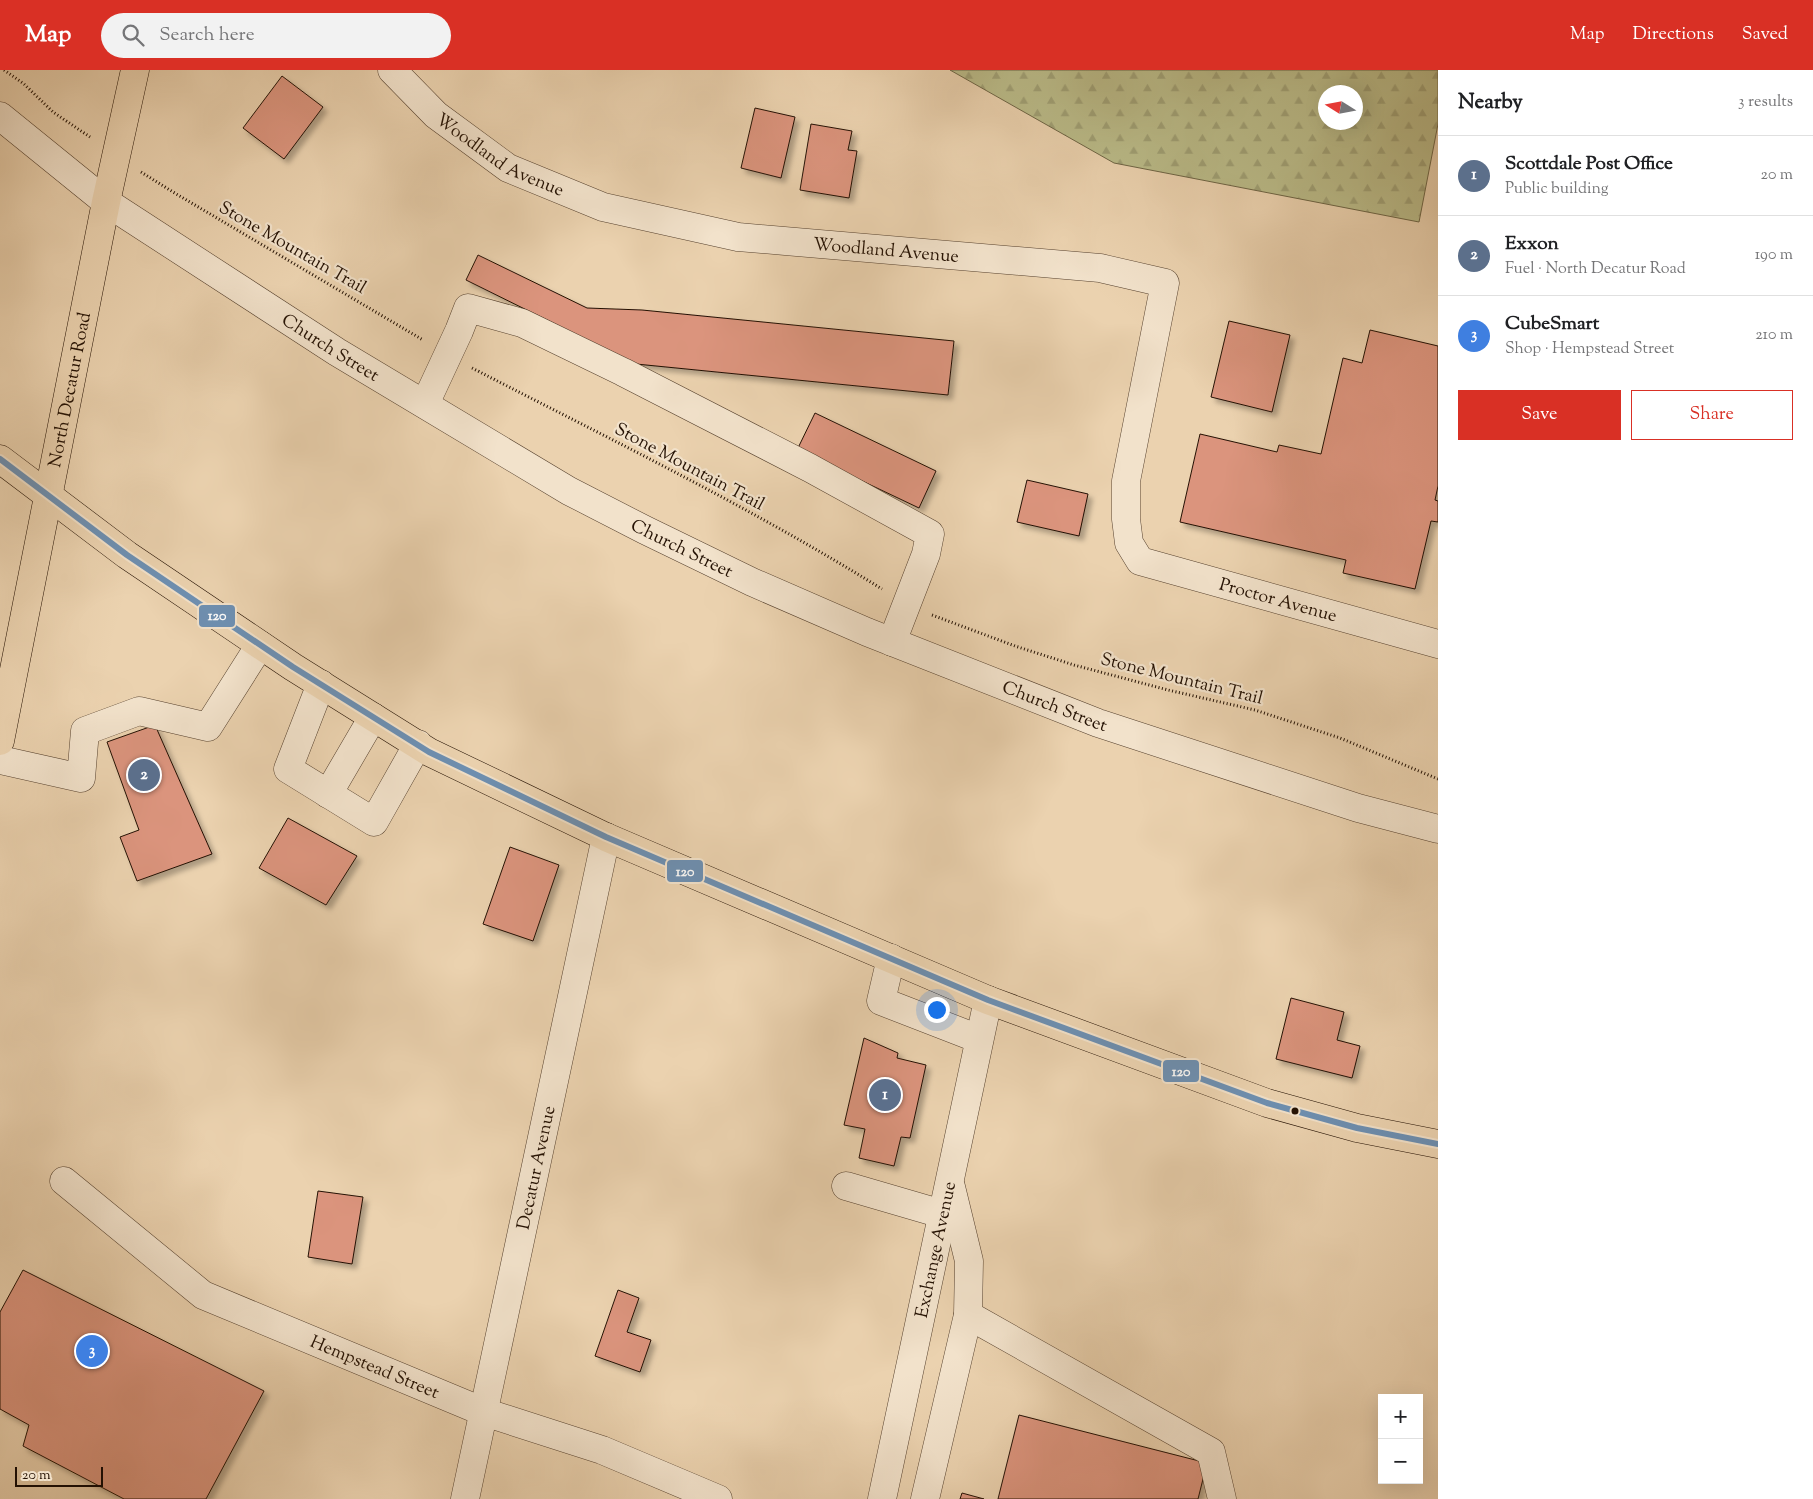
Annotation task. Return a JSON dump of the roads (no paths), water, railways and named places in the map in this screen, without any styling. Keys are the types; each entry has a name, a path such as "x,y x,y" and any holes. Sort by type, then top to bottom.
{"main road":[{"name":"North Decatur Road","path":"0,741 4,696 48,496 106,202 135,70"},
{"path":"0,459 126,555 260,645 429,752 606,837 988,1000 1267,1104 1357,1128 1438,1144"}],"street":[{"name":"Woodland Avenue","path":"392,70 436,115 508,168 603,207 738,237 1100,268 1165,284 1126,481 1126,519 1129,543"},
{"name":"Church Street","path":"0,116 106,202 337,352 569,491 645,530 752,582 892,642 1098,723 1358,808 1438,829"},
{"path":"425,404 468,308 522,323 623,372 810,468 930,534 926,554 892,642"},
{"name":"Proctor Avenue","path":"1129,543 1140,562 1438,644"},
{"path":"0,760 81,778 85,730 139,711 208,727 260,645"},
{"path":"321,684 288,769 328,794 374,822 418,744"},
{"path":"328,794 373,717"},
{"name":"Decatur Avenue","path":"465,1499 606,837"},
{"path":"891,958 881,1001 980,1039"},
{"name":"Exchange Avenue","path":"882,1499 988,1000"},
{"path":"925,1499 968,1315 969,1261 949,1180"},
{"name":"Hempstead Street","path":"64,1181 203,1295 484,1412 602,1450 718,1499"},
{"path":"846,1186 942,1214"},
{"path":"968,1315 1211,1452 1222,1499"}],"place":[{"name":"Exxon","path":"144,775"},
{"name":"Scottdale Post Office","path":"885,1095"},
{"name":"CubeSmart","path":"92,1351"}]}
